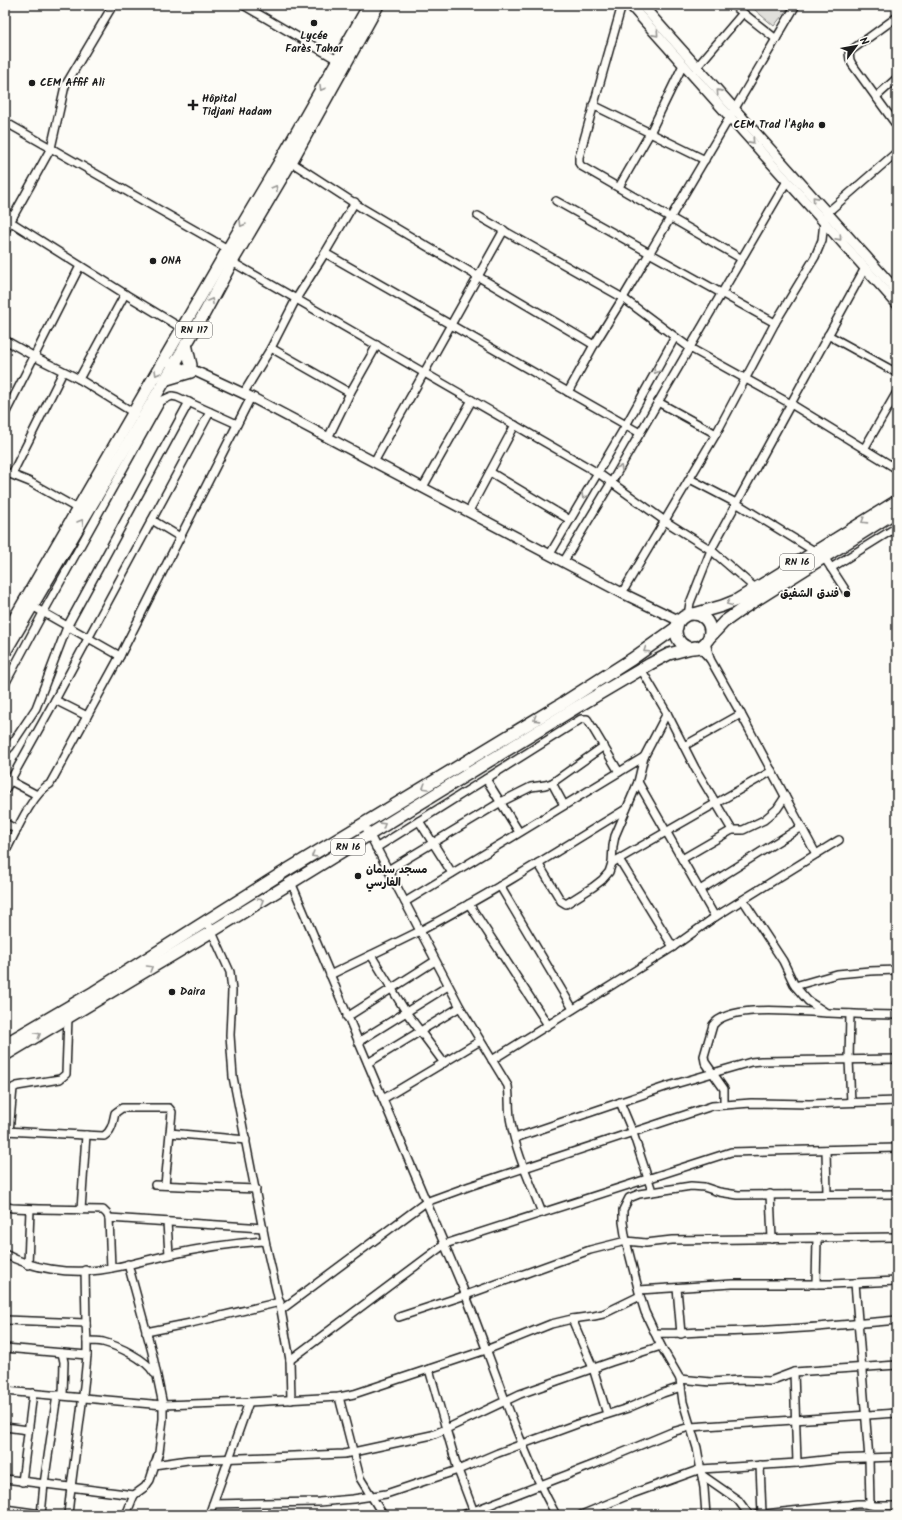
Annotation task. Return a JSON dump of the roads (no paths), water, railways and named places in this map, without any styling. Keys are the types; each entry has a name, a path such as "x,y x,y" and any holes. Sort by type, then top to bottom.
{"main road":[{"name":"RN 117","path":"175,352 186,344 291,162 369,5"},
{"name":"RN 117","path":"5,636 134,413 175,352 183,329 228,249 341,62 378,5"},
{"path":"164,380 193,369 186,344"},
{"name":"RN 117","path":"5,652 158,399 169,362"},
{"name":"RN 16","path":"5,1055 211,932 526,737 641,669 669,654 702,644 729,618 897,500"},
{"name":"RN 16","path":"5,1044 94,992 626,663 685,619 737,600 755,588 897,511"},
{"path":"700,615 708,623 710,628 702,644 688,646 682,643 679,639 685,619 700,615"}],"street":[{"path":"5,231 51,148 65,86 113,5"},
{"path":"243,5 341,62"},
{"path":"622,5 593,105 579,157 579,163 581,166 742,259"},
{"path":"630,5 683,65 828,212 897,291"},
{"path":"642,5 697,68 787,181 897,304"},
{"path":"733,5 776,39"},
{"path":"568,392 594,345 796,5"},
{"path":"697,68 743,13"},
{"path":"897,17 849,53 852,64 897,126"},
{"path":"619,187 650,133 683,65"},
{"path":"876,97 897,78"},
{"path":"593,105 705,160"},
{"path":"5,122 228,249"},
{"path":"622,593 716,434 774,323 816,257 822,240 824,222 828,212 897,152"},
{"path":"291,162 477,277 594,345"},
{"path":"564,562 612,483 787,181"},
{"path":"556,201 774,323"},
{"path":"5,853 37,795 43,788 50,784 120,656 237,424 247,396 296,299 355,202"},
{"path":"5,212 12,220 80,266 183,329"},
{"path":"478,216 623,298 690,348 791,404 897,470"},
{"path":"374,462 504,230"},
{"path":"325,253 640,433"},
{"path":"232,262 598,473 665,521 711,550 755,588"},
{"path":"5,414 80,266"},
{"path":"169,362 193,369 247,396 469,511 622,593 685,619 711,550 865,268"},
{"path":"78,380 125,294"},
{"path":"828,335 897,373"},
{"path":"550,554 626,426 675,337"},
{"path":"5,340 134,413"},
{"path":"328,438 350,393 377,345"},
{"path":"271,348 350,393"},
{"path":"175,352 193,369"},
{"path":"63,372 9,473 30,482 78,509"},
{"path":"864,449 897,392"},
{"path":"5,684 158,399 172,396 189,402 237,424"},
{"path":"423,487 472,400"},
{"path":"5,752 10,747 36,708 67,627 189,402"},
{"path":"658,402 716,434"},
{"path":"5,790 8,779 55,700 210,412"},
{"path":"469,511 515,425"},
{"path":"490,472 570,520"},
{"path":"690,479 736,503 820,553 846,591"},
{"path":"152,520 180,537"},
{"path":"831,568 897,527"},
{"path":"32,606 120,656"},
{"path":"702,644 816,854"},
{"path":"641,669 715,803 732,830"},
{"path":"55,700 87,716"},
{"path":"667,714 644,757 638,782 615,836 613,846 615,861 673,947"},
{"path":"684,746 741,714"},
{"path":"376,848 584,719 589,722 619,772"},
{"path":"526,737 534,749"},
{"path":"388,870 501,802 531,787 545,786 552,783 604,746"},
{"path":"405,902 644,757"},
{"path":"538,863 561,901 566,904 602,880 609,872 615,861 772,771"},
{"path":"8,779 37,795"},
{"path":"486,779 519,832"},
{"path":"638,782 715,917"},
{"path":"552,783 564,805"},
{"path":"682,859 732,830 743,830 764,820 777,809 786,797"},
{"path":"330,975 420,931 469,904 626,809"},
{"path":"419,821 452,873"},
{"path":"5,823 17,830"},
{"path":"364,824 434,961 508,1086 511,1122 515,1138 542,1213"},
{"path":"700,890 801,826"},
{"path":"492,1060 673,947 715,917 839,840"},
{"path":"291,882 466,1296 505,1403 522,1444 556,1515"},
{"path":"500,886 573,1009"},
{"path":"743,900 784,961 795,986 808,1001 825,1013"},
{"path":"469,904 548,1025"},
{"path":"207,921 230,972 232,991 231,1057 237,1098 290,1360 290,1400"},
{"path":"370,955 406,1012 444,1063"},
{"path":"347,1017 434,961"},
{"path":"795,986 837,974 897,970"},
{"path":"358,1042 448,986"},
{"path":"368,1063 460,1007"},
{"path":"724,1105 724,1089 705,1062 704,1056 713,1025 716,1021 732,1014 771,1010 897,1015"},
{"path":"850,1014 849,1060 851,1102"},
{"path":"68,1017 66,1074 60,1080 17,1086 13,1088 7,1132 104,1136 109,1133 111,1129 115,1113 122,1108 171,1108 172,1112 165,1185"},
{"path":"383,1099 480,1041"},
{"path":"515,1138 620,1102 713,1073 761,1061 897,1059"},
{"path":"146,1332 280,1306 426,1202 712,1106 751,1102 809,1104 897,1101"},
{"path":"620,1102 633,1133 652,1191"},
{"path":"170,1133 246,1140"},
{"path":"81,1210 86,1135"},
{"path":"290,1360 444,1244 732,1152 897,1148"},
{"path":"826,1150 827,1194"},
{"path":"155,1185 256,1189"},
{"path":"706,1515 697,1448 683,1402 680,1383 655,1333 639,1293 626,1241 623,1222 623,1210 626,1202 633,1196 652,1191 691,1186 704,1187 720,1192 738,1195 897,1194"},
{"path":"770,1194 772,1239"},
{"path":"5,1206 30,1209 103,1210 109,1218 111,1268"},
{"path":"28,1265 30,1209"},
{"path":"109,1218 263,1228"},
{"path":"167,1222 169,1255"},
{"path":"399,1317 466,1296 590,1250 626,1241 646,1243 672,1240 897,1238"},
{"path":"816,1284 817,1239"},
{"path":"5,1254 28,1265 60,1271 99,1270 240,1242 266,1241"},
{"path":"126,1515 134,1495 145,1487 150,1480 162,1434 163,1405 128,1264"},
{"path":"68,1515 83,1399 87,1355 85,1270"},
{"path":"5,1391 163,1405 339,1397 354,1394 486,1350 532,1331 572,1318 603,1314 639,1293 677,1288 732,1284 816,1284 897,1281"},
{"path":"855,1283 869,1459 870,1504"},
{"path":"677,1288 681,1334"},
{"path":"572,1318 593,1368 607,1414"},
{"path":"5,1320 86,1323"},
{"path":"655,1333 681,1334 782,1329 897,1320"},
{"path":"87,1341 102,1342 119,1348 152,1368 156,1376"},
{"path":"154,1465 188,1460 354,1452 432,1435 505,1403 520,1394 661,1346"},
{"path":"5,1348 87,1355"},
{"path":"58,1395 63,1395 64,1362 62,1353"},
{"path":"213,1504 319,1502 386,1494 458,1470 498,1453 577,1424 628,1408 663,1393 680,1383 740,1380 770,1381 794,1372 897,1365"},
{"path":"429,1369 458,1470 474,1513"},
{"path":"794,1372 797,1463"},
{"path":"22,1482 33,1393"},
{"path":"5,1509 41,1514 44,1484 58,1395"},
{"path":"339,1397 344,1409 360,1478 383,1515"},
{"path":"209,1515 249,1402"},
{"path":"463,1515 474,1513 541,1484 595,1464 672,1432 690,1427 897,1413"},
{"path":"5,1427 28,1430"},
{"path":"581,1515 629,1495 701,1472 833,1459 897,1457"},
{"path":"760,1465 763,1515 861,1504 870,1504 875,1506 897,1506"},
{"path":"701,1472 738,1500 749,1515"},
{"path":"5,1479 134,1495"},
{"path":"844,1506 850,1515"}],"place":[{"name":"Lycée Farès Tahar","path":"314,23"},
{"name":"CEM Affif Ali","path":"32,83"},
{"name":"Hôpital Tidjani Hadam","path":"193,105"},
{"name":"CEM Trad l'Agha","path":"822,125"},
{"name":"ONA","path":"153,261"},
{"name":"فندق الشفيق","path":"847,594"},
{"name":"مسجد سلمان الفارسي","path":"358,876"},
{"name":"Daira","path":"172,992"}]}
